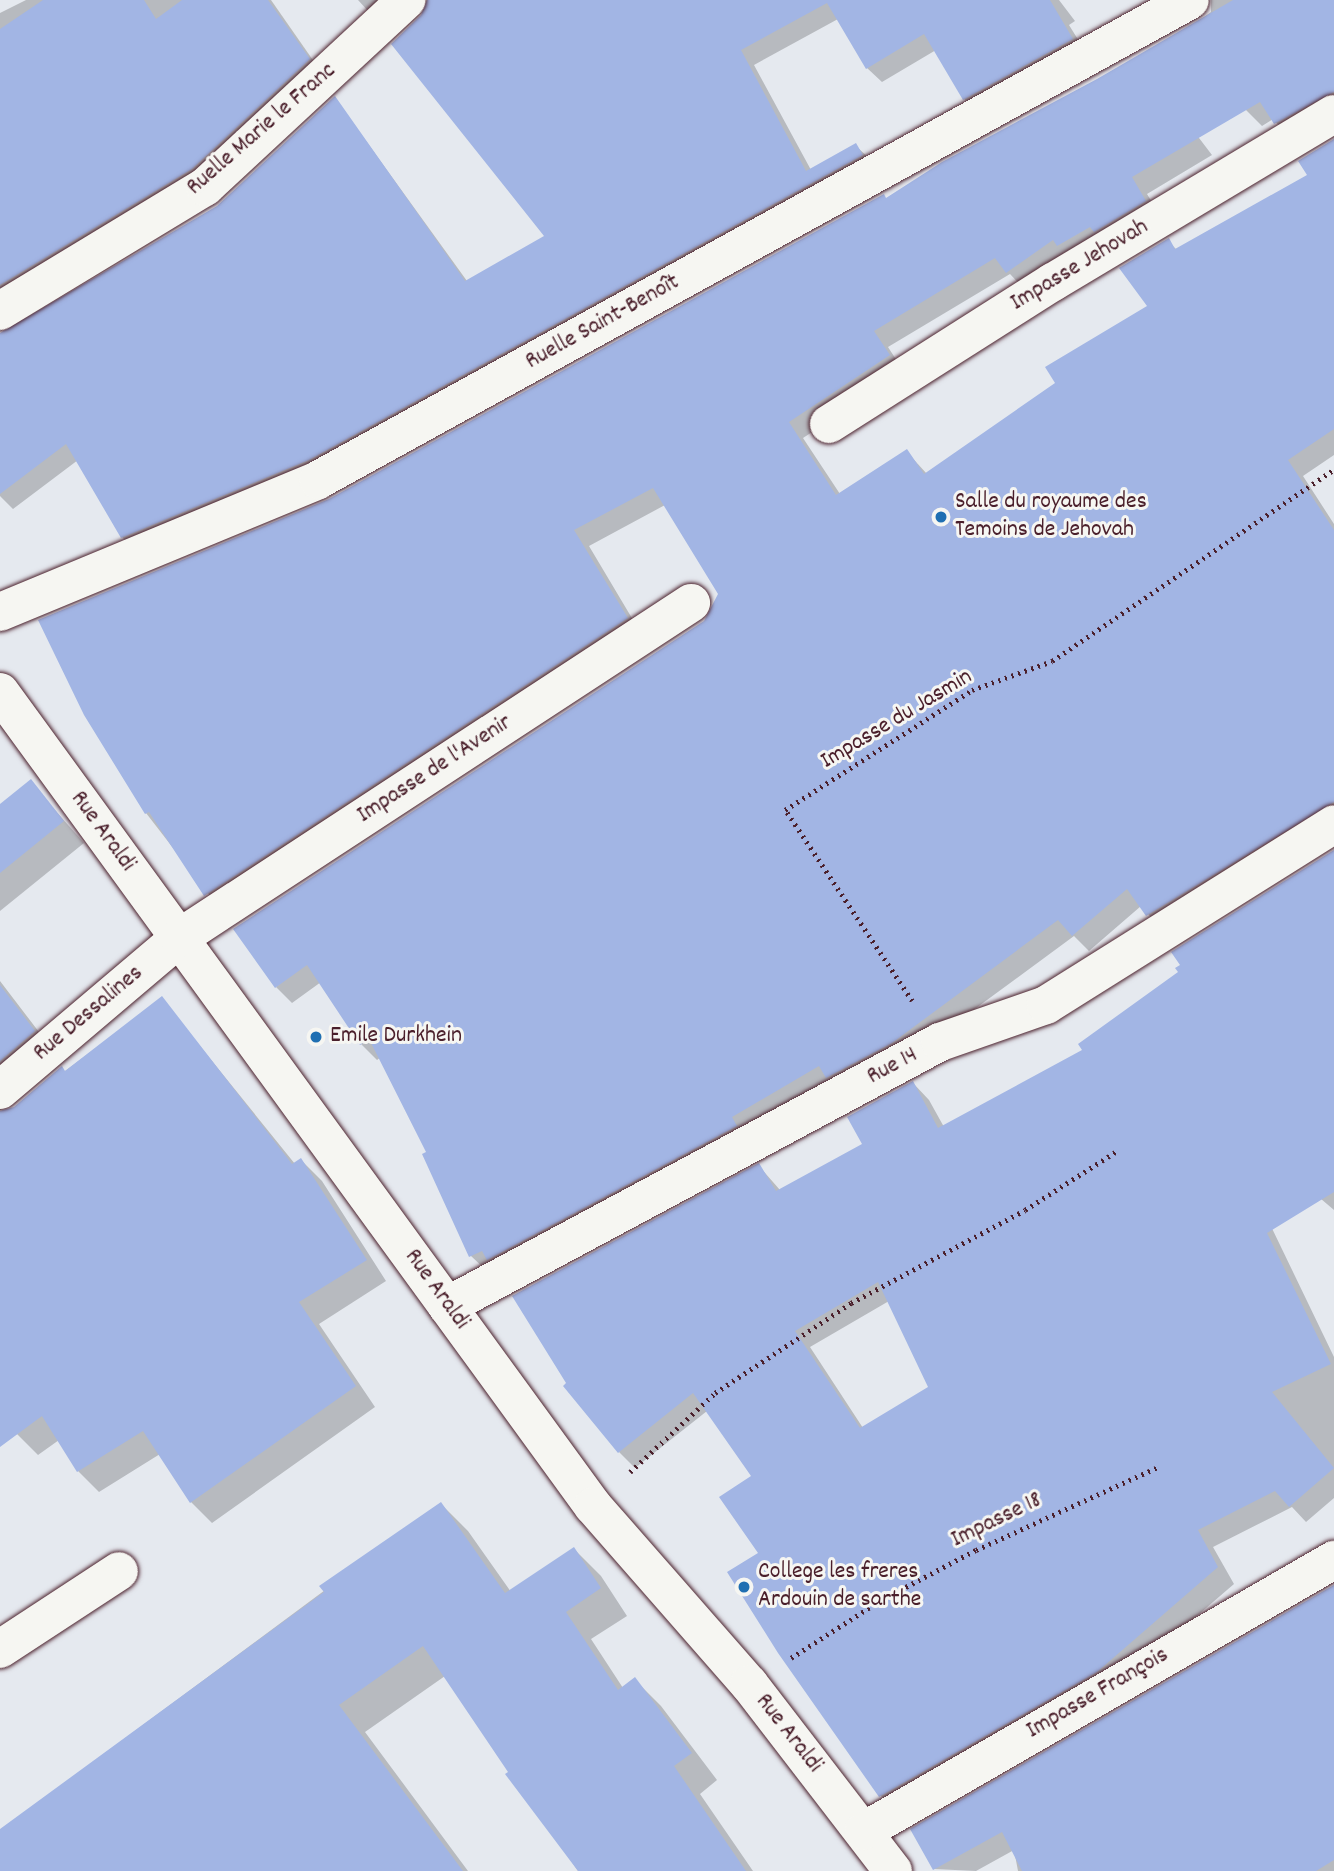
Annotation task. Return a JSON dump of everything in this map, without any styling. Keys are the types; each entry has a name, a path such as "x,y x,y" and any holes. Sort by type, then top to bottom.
{"street":[{"name":"Ruelle Marie le Franc","path":"0,311 205,187 406,0"},
{"name":"Ruelle Saint-Benoît","path":"0,612 318,480 1189,0"},
{"name":"Impasse Jehovah","path":"830,424 1053,282 1334,114"},
{"name":"Impasse de l'Avenir","path":"178,938 691,603"},
{"name":"Rue Araldi","path":"0,692 593,1506 749,1684 893,1871"},
{"name":"Rue 14","path":"447,1306 940,1042 1046,1005 1334,824"},
{"name":"Rue Dessalines","path":"0,1090 178,938"},
{"name":"Impasse François","path":"864,1831 1334,1560"},
{"path":"0,1649 120,1571"}],"path":[{"name":"Impasse du Jasmin","path":"940,1042 785,810 972,691 1052,661 1334,469"},
{"path":"593,1506 715,1392 850,1303 1025,1210 1117,1152"},
{"name":"Impasse 18","path":"749,1684 881,1600 976,1550 1158,1467"}],"building":[{"path":"43,0 144,0 156,19 182,0 268,0 310,59 192,169 0,285 0,29"},
{"path":"427,0 1050,0 1073,39 963,100 924,34 866,69 827,3 741,50 806,171 856,143 863,155 309,460 121,538 66,444 0,494 0,333 217,206 335,96 465,281 544,236 391,44 421,15"},
{"path":"1233,0 1334,0 1334,92 1274,124 1260,102 1132,177 1146,201 1094,232 1090,227 1057,246 1053,240 1006,273 995,258 874,331 890,355 789,422 836,495 907,449 924,474 1055,383 1045,367 1147,306 1119,268 1169,238 1175,249 1307,175 1298,161 1334,139 1334,429 1288,460 1334,530 1334,802 1146,916 1127,889 1072,936 1058,920 892,1043 826,1078 819,1066 732,1117 737,1126 487,1260 482,1251 469,1257 422,1154 426,1152 369,1039 360,1045 307,965 275,988 233,929 704,621 718,594 653,488 574,530 628,618 204,896 149,812 145,814 84,715 38,620 329,499 884,194 886,198 942,162 1097,79"},
{"path":"31,779 64,821 0,873 0,804"},
{"path":"1334,850 1334,1192 1267,1233 1331,1364 1272,1392 1334,1468 1289,1507 1275,1491 1198,1530 1218,1567 1097,1672 879,1797 778,1653 727,1572 758,1553 719,1497 751,1476 693,1393 618,1453 563,1386 566,1383 512,1296 759,1163 776,1191 862,1144 847,1117 913,1081 938,1128 1082,1050 1078,1044 1178,972 1175,968 1180,965 1171,952","holes":["878,1282 928,1387 860,1428 795,1331"]},
{"path":"0,985 35,1031 0,1061"},
{"path":"162,996 292,1164 301,1158 367,1260 299,1302 356,1386 190,1503 143,1431 77,1472 42,1416 0,1447 0,1111 14,1107 62,1066 65,1071"},
{"path":"441,1502 505,1593 574,1547 601,1588 566,1612 618,1690 635,1677 692,1753 674,1766 746,1871 578,1871 505,1774 508,1772 423,1646 339,1705 463,1871 0,1871 0,1829 324,1592 319,1586"},
{"path":"1334,1585 1334,1860 1316,1871 1022,1871 1002,1832 933,1870 910,1829"}],"place":[{"name":"Salle du royaume des Temoins de Jehovah","path":"941,517"},
{"name":"Emile Durkhein","path":"316,1037"},
{"name":"College les freres Ardouin de sarthe","path":"744,1587"}]}
